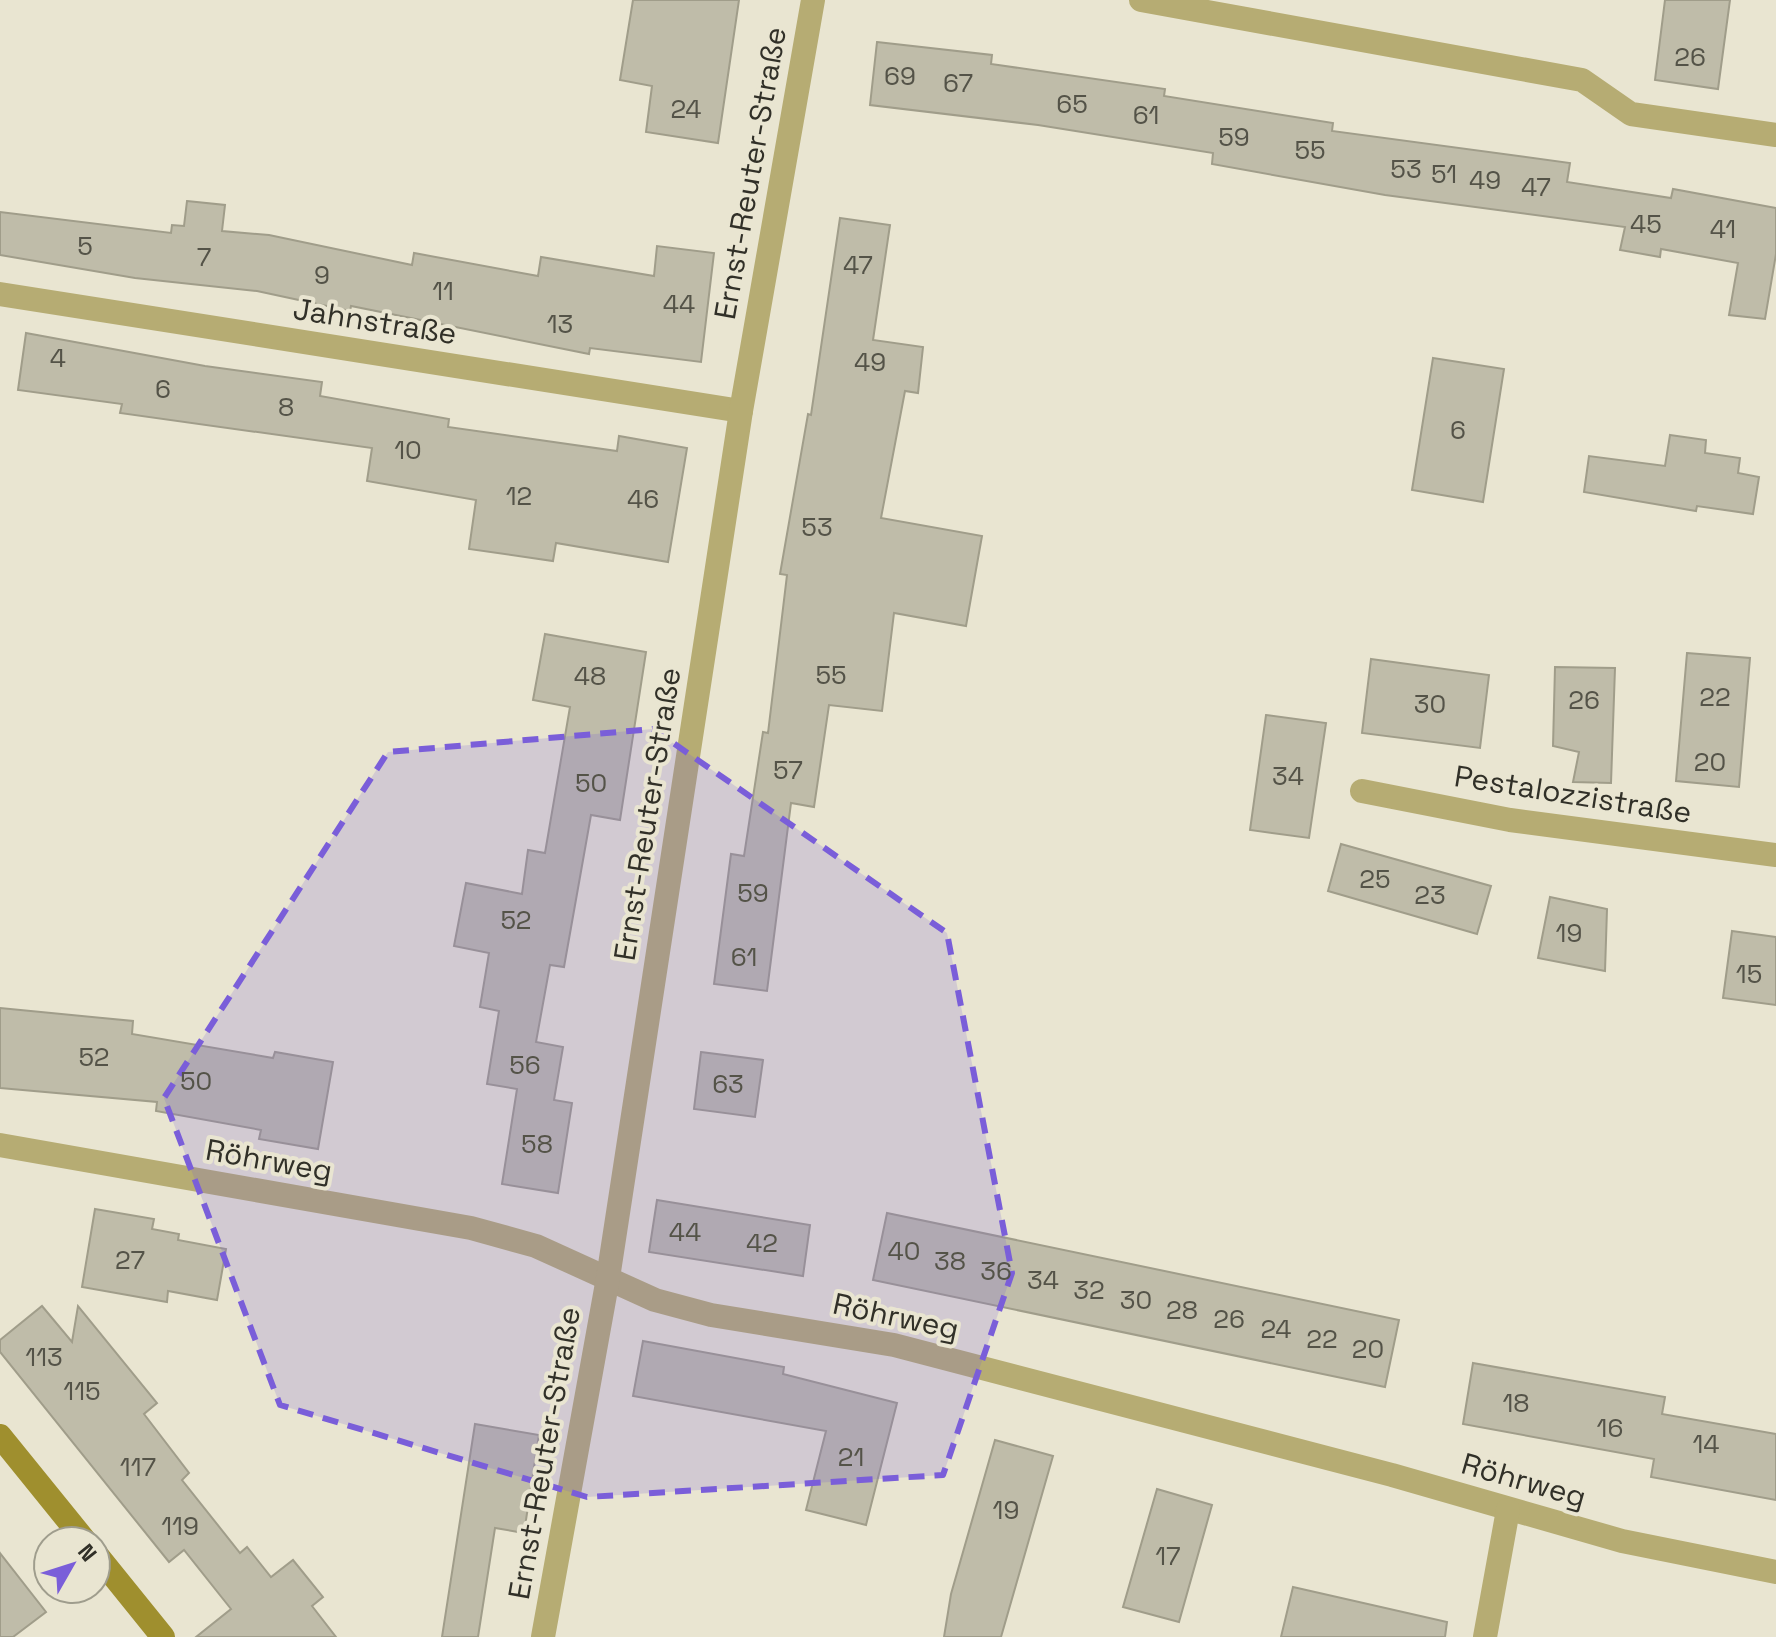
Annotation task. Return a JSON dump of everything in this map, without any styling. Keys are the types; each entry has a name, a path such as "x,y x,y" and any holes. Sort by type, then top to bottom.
{"main road":[{"path":"0,1436 72,1525"},
{"path":"112,1574 163,1637"}],"street":[{"name":"Ernst-Reuter-Straße","path":"543,1637 608,1278 741,411 813,0"},
{"path":"1141,0 1582,80 1631,114 1776,135"},
{"name":"Jahnstraße","path":"0,294 741,411"},
{"name":"Pestalozzistraße","path":"1362,791 1510,820 1776,855"},
{"name":"Röhrweg","path":"0,1145 471,1228 536,1246 655,1300 711,1315 894,1345 1392,1475 1622,1541 1776,1572"},
{"path":"1485,1637 1508,1510"}],"highlighted area":[{"path":"653,729 947,933 1012,1273 943,1475 587,1497 280,1405 164,1098 388,752"}],"building":[{"path":"633,0 739,0 718,143 646,132 652,86 620,80"},
{"path":"1665,0 1730,0 1718,89 1655,80"},
{"path":"877,42 992,55 991,64 1165,89 1164,96 1333,123 1332,131 1570,163 1567,182 1671,198 1673,189 1776,208 1776,254 1765,319 1729,315 1738,263 1661,249 1660,257 1620,250 1625,227 1385,195 1212,164 1213,153 1038,125 870,105"},
{"path":"187,201 225,205 222,231 269,235 412,265 414,253 538,276 541,257 654,276 657,246 714,253 701,362 590,348 589,354 351,306 350,311 257,291 135,278 0,255 0,212 171,233 172,225 184,226"},
{"path":"840,218 890,225 873,340 923,347 918,393 905,391 881,518 982,536 966,626 894,613 882,711 829,705 814,807 791,803 767,991 714,984 731,854 744,856 763,732 768,733 787,575 780,574 808,414 811,415"},
{"path":"26,333 205,366 322,382 320,396 449,419 448,427 617,451 619,436 687,448 668,562 556,543 553,561 469,549 476,500 367,481 372,448 120,413 122,404 18,390"},
{"path":"1433,358 1504,369 1483,502 1412,490"},
{"path":"1670,435 1706,440 1705,453 1740,458 1738,473 1759,477 1753,514 1697,506 1696,511 1584,492 1589,456 1665,466"},
{"path":"545,634 646,652 620,820 591,815 564,967 550,965 536,1042 563,1047 554,1100 572,1103 558,1193 502,1184 517,1089 487,1084 499,1011 480,1007 489,953 454,946 466,883 522,894 528,850 545,853 570,707 533,700"},
{"path":"1687,653 1750,658 1739,787 1676,781"},
{"path":"1371,659 1489,675 1480,748 1362,733"},
{"path":"1555,667 1615,668 1611,783 1573,782 1579,752 1553,746"},
{"path":"1266,715 1326,723 1309,838 1250,830"},
{"path":"1341,844 1491,886 1477,934 1328,891"},
{"path":"1550,897 1607,909 1605,971 1538,958"},
{"path":"1732,931 1776,937 1776,1005 1723,998"},
{"path":"0,1008 133,1021 132,1034 273,1058 275,1052 333,1062 318,1149 259,1139 261,1130 156,1111 157,1102 0,1088"},
{"path":"701,1052 763,1060 755,1117 694,1109"},
{"path":"657,1200 810,1225 803,1276 649,1252"},
{"path":"95,1209 154,1219 152,1229 179,1234 178,1240 226,1249 217,1300 168,1291 167,1302 82,1287"},
{"path":"887,1213 1399,1320 1385,1387 873,1280"},
{"path":"42,1306 72,1342 78,1306 157,1403 144,1414 189,1473 182,1480 240,1553 247,1547 271,1577 293,1560 323,1597 312,1606 336,1637 196,1637 231,1609 184,1550 169,1562 0,1352 0,1340"},
{"path":"643,1341 784,1367 783,1374 897,1403 866,1525 806,1510 826,1431 633,1396"},
{"path":"1473,1363 1665,1397 1662,1414 1776,1434 1776,1500 1651,1477 1654,1459 1463,1424"},
{"path":"475,1424 539,1435 524,1533 495,1528 478,1637 442,1637"},
{"path":"995,1440 1053,1456 1001,1637 944,1637 951,1594"},
{"path":"1157,1489 1212,1505 1179,1622 1123,1607"},
{"path":"0,1553 32,1594 32,1605 41,1605 46,1612 13,1637 0,1637"},
{"path":"1293,1587 1447,1622 1445,1637 1281,1637"}]}
